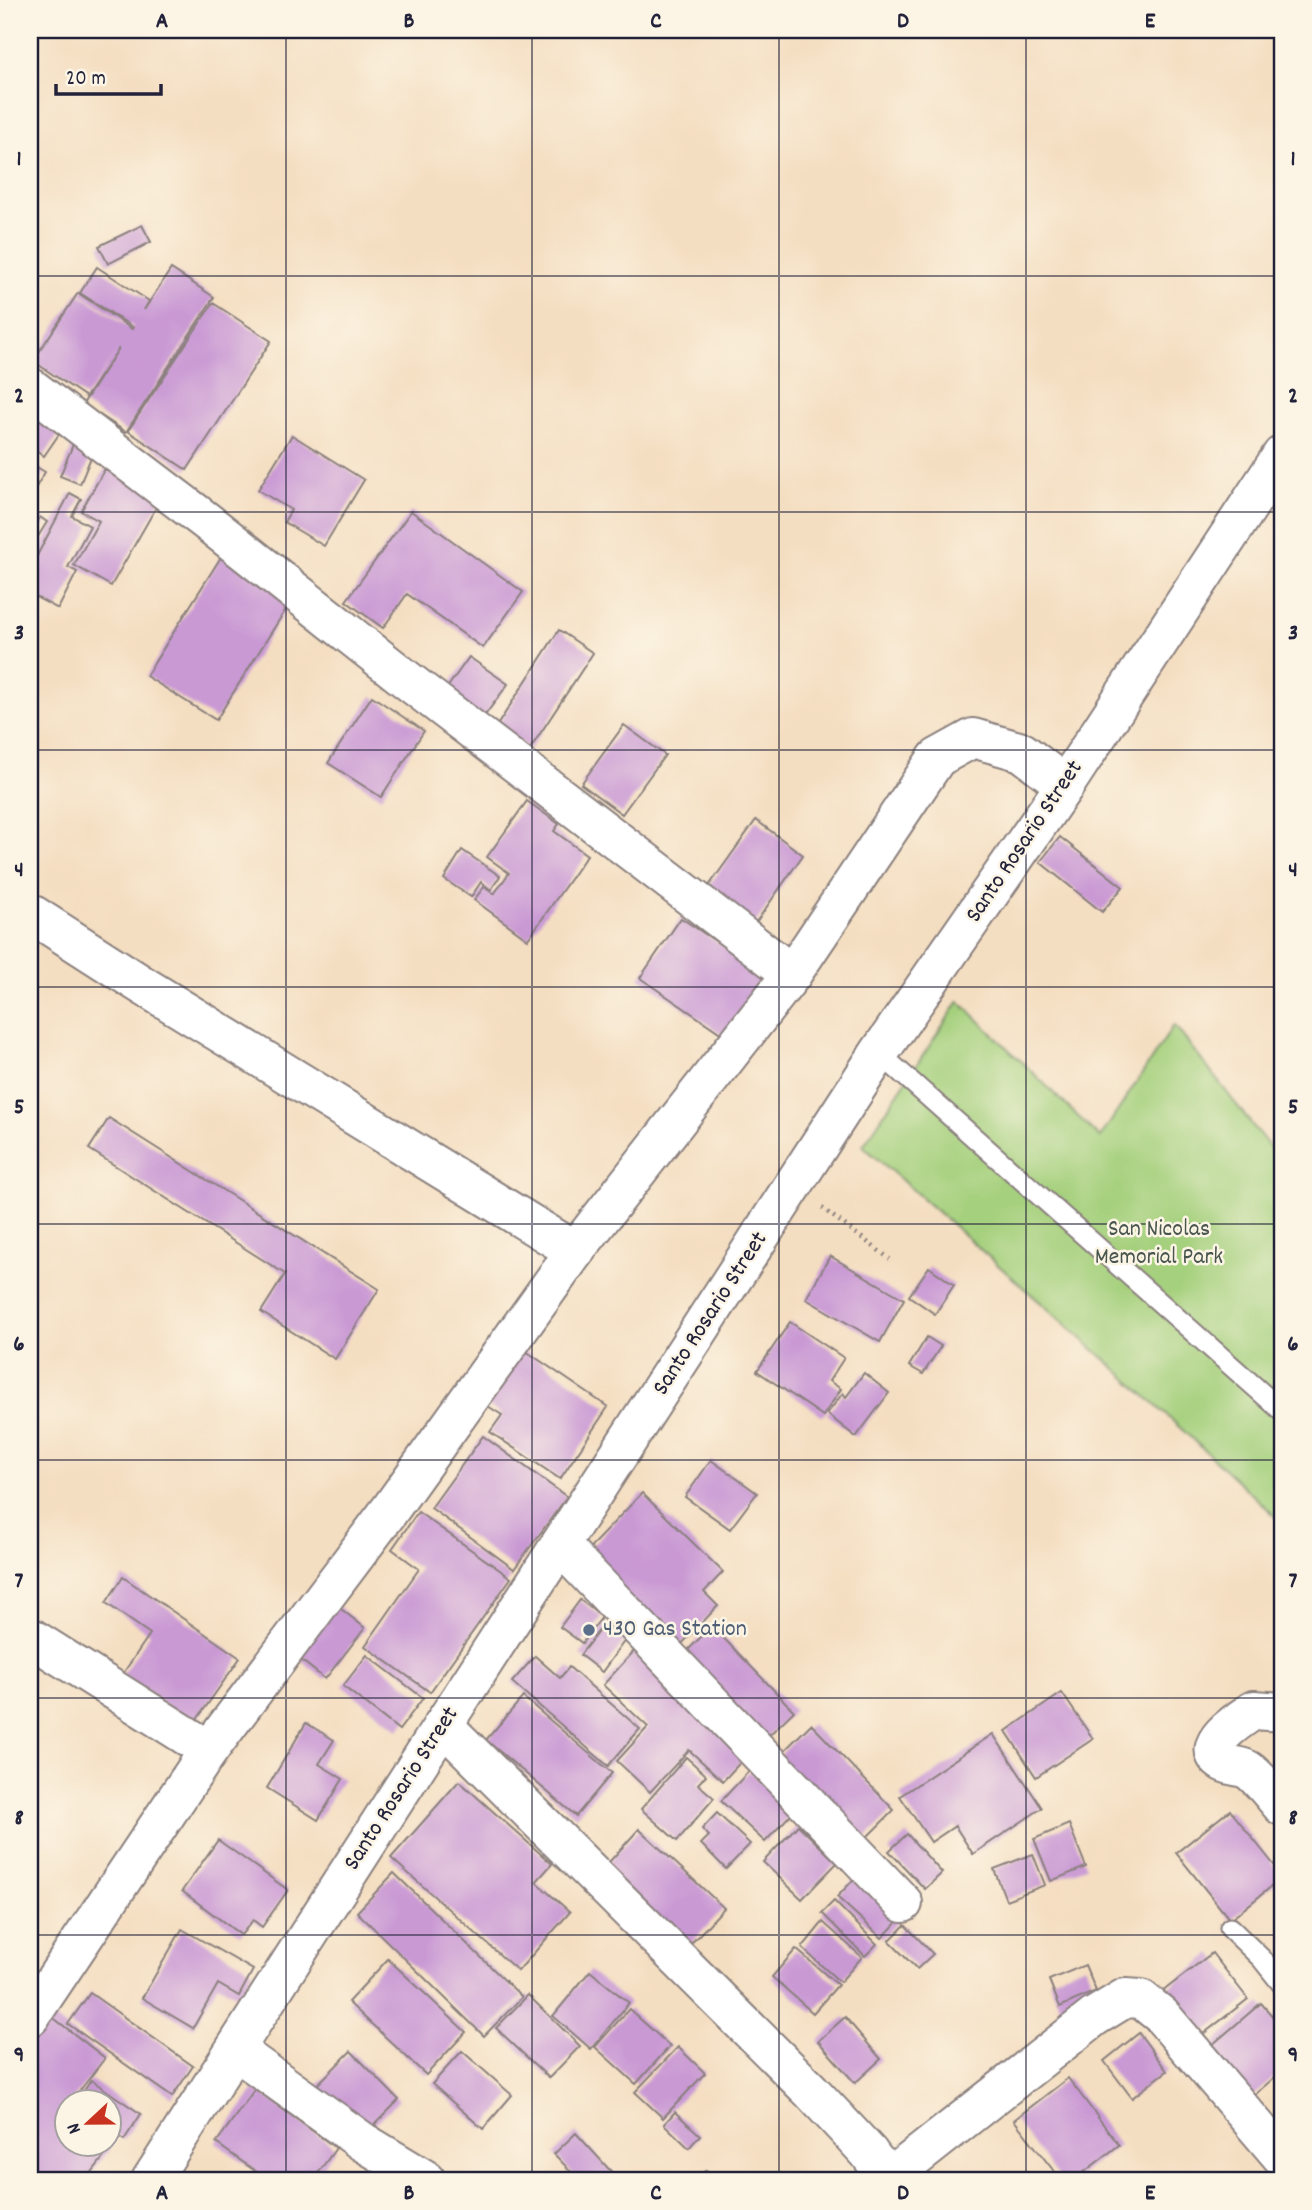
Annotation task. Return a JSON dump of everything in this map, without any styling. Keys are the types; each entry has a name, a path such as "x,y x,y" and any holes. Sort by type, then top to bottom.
{"street":[{"path":"30,387 792,974"},
{"name":"Santo Rosario Street","path":"151,2180 880,1053 1065,785 1282,455"},
{"path":"30,2017 209,1750 389,1511 575,1251 792,974 937,758 973,738 1023,751 1065,785"},
{"path":"30,913 142,985 575,1251"},
{"path":"560,1545 903,1903"},
{"path":"30,1637 209,1750"},
{"path":"1282,1712 1254,1710 1221,1736 1214,1750 1218,1759 1247,1770 1282,1806"},
{"path":"443,1725 811,2091 877,2164 888,2171 895,2173 1094,2017 1125,1998 1141,1999 1161,2015 1282,2157"},
{"path":"235,2049 363,2142 426,2180"}],"lane":[{"path":"880,1053 1282,1411"},
{"path":"1230,1928 1262,1959 1282,1984"}],"path":[{"path":"793,1187 890,1259"}],"green space":[{"name":"San Nicolas Memorial Park","path":"959,1001 1100,1138 1174,1025 1282,1163 1282,1522 1124,1376 863,1146"}],"building":[{"path":"142,225 151,242 108,264 99,246"},
{"path":"97,267 149,301 144,310 171,269 214,297 126,432 83,404 119,348 86,397 33,361 78,293 132,329 133,327 80,293"},
{"path":"213,303 271,341 187,470 128,431"},
{"path":"30,398 66,424 44,456 30,445"},
{"path":"292,435 364,480 324,546 284,522 291,510 258,490"},
{"path":"76,437 96,445 80,484 60,476"},
{"path":"30,463 45,472 30,497"},
{"path":"107,465 162,497 111,586 74,565 99,521 81,511"},
{"path":"70,493 81,499 72,516 90,526 68,567 77,572 58,609 30,594 30,569"},
{"path":"411,511 523,592 483,648 407,594 383,628 346,601"},
{"path":"40,517 47,522 34,543 30,540 30,534"},
{"path":"223,554 293,598 216,720 146,676"},
{"path":"559,630 593,653 530,749 496,727"},
{"path":"469,657 508,684 480,722 442,695"},
{"path":"372,696 424,731 381,797 328,763"},
{"path":"624,725 665,755 622,814 581,784"},
{"path":"527,801 559,824 554,831 587,855 528,939 474,900 484,887 494,894 509,873 487,857"},
{"path":"756,820 803,855 754,925 706,890"},
{"path":"1060,837 1123,887 1102,912 1040,862"},
{"path":"462,850 500,876 491,890 481,882 471,897 444,879"},
{"path":"681,918 766,975 725,1036 640,978"},
{"path":"109,1118 379,1289 335,1359 261,1312 285,1274 89,1149"},
{"path":"830,1256 904,1299 880,1342 806,1299"},
{"path":"929,1267 954,1285 935,1314 909,1296"},
{"path":"790,1322 844,1358 829,1381 841,1389 823,1416 757,1371"},
{"path":"927,1337 941,1346 923,1374 909,1366"},
{"path":"520,1347 608,1407 560,1479 490,1432 502,1415 483,1403"},
{"path":"864,1373 889,1393 856,1437 827,1414 843,1393 846,1397"},
{"path":"483,1436 567,1497 514,1569 431,1508"},
{"path":"711,1460 757,1493 730,1529 685,1497"},
{"path":"642,1493 723,1572 704,1592 718,1606 676,1650 581,1557"},
{"path":"418,1512 511,1578 430,1692 365,1646 419,1569 392,1549"},
{"path":"123,1577 240,1658 193,1725 122,1675 150,1634 106,1603"},
{"path":"580,1600 602,1617 582,1643 560,1627"},
{"path":"336,1605 365,1628 325,1679 296,1656"},
{"path":"604,1624 625,1640 602,1672 580,1655"},
{"path":"712,1626 794,1711 762,1742 681,1657"},
{"path":"635,1650 748,1754 723,1781 689,1750 650,1792 617,1761 648,1727 603,1685"},
{"path":"367,1655 423,1698 399,1730 343,1686"},
{"path":"535,1656 560,1678 569,1667 640,1729 608,1766 512,1682"},
{"path":"1062,1693 1093,1739 1036,1777 1006,1731"},
{"path":"523,1697 612,1773 576,1816 486,1740"},
{"path":"306,1723 334,1740 319,1764 343,1779 318,1820 267,1788"},
{"path":"811,1724 894,1810 862,1842 778,1757"},
{"path":"993,1734 1042,1808 973,1854 955,1826 931,1842 900,1796"},
{"path":"686,1757 706,1775 698,1784 714,1798 677,1841 641,1809"},
{"path":"749,1771 793,1812 765,1842 721,1801"},
{"path":"459,1781 552,1864 536,1882 570,1912 518,1971 391,1858"},
{"path":"1230,1810 1282,1878 1230,1920 1176,1853"},
{"path":"717,1813 750,1844 726,1869 701,1844 709,1836 702,1829"},
{"path":"1069,1824 1086,1867 1051,1881 1034,1839"},
{"path":"798,1825 837,1863 802,1899 763,1862"},
{"path":"639,1829 724,1908 684,1951 600,1872"},
{"path":"907,1834 942,1873 925,1889 889,1851"},
{"path":"218,1840 288,1890 262,1927 253,1920 241,1935 182,1891"},
{"path":"1033,1854 1045,1885 1006,1900 994,1869"},
{"path":"394,1873 522,1997 484,2036 357,1912"},
{"path":"857,1876 901,1918 882,1938 837,1897"},
{"path":"834,1901 877,1944 865,1956 822,1913"},
{"path":"823,1922 862,1957 840,1982 802,1948"},
{"path":"905,1925 933,1954 917,1969 889,1941"},
{"path":"182,1929 253,1970 239,1996 218,1984 193,2028 142,1998"},
{"path":"796,1949 838,1985 813,2013 772,1977"},
{"path":"1212,1953 1248,1999 1198,2038 1162,1992"},
{"path":"388,1959 466,2032 426,2075 348,2002"},
{"path":"1085,1965 1096,1991 1060,2007 1049,1980"},
{"path":"590,1971 629,2003 591,2049 553,2016"},
{"path":"90,1993 193,2066 172,2097 68,2024"},
{"path":"528,1995 580,2046 549,2078 496,2028"},
{"path":"1261,2003 1282,2027 1282,2071 1247,2101 1205,2051"},
{"path":"629,2009 670,2046 636,2084 595,2047"},
{"path":"51,2016 105,2058 82,2088 52,2088 52,2158 103,2158 86,2180 30,2180 30,2044"},
{"path":"845,2017 881,2059 855,2083 818,2041"},
{"path":"1139,2033 1167,2071 1132,2098 1104,2061"},
{"path":"678,2047 705,2073 663,2118 635,2092"},
{"path":"351,2051 399,2100 363,2136 314,2088"},
{"path":"462,2051 512,2095 483,2129 432,2084"},
{"path":"1068,2078 1119,2145 1074,2180 1061,2180 1014,2120"},
{"path":"91,2080 103,2088 86,2088"},
{"path":"255,2089 336,2148 313,2180 268,2180 216,2143"},
{"path":"122,2101 141,2114 124,2140 122,2139"},
{"path":"675,2112 700,2135 689,2148 664,2124"},
{"path":"576,2133 617,2178 615,2180 579,2180 554,2154"},
{"path":"706,2170 717,2180 696,2180"}],"place":[{"name":"430 Gas Station","path":"589,1630"}]}
